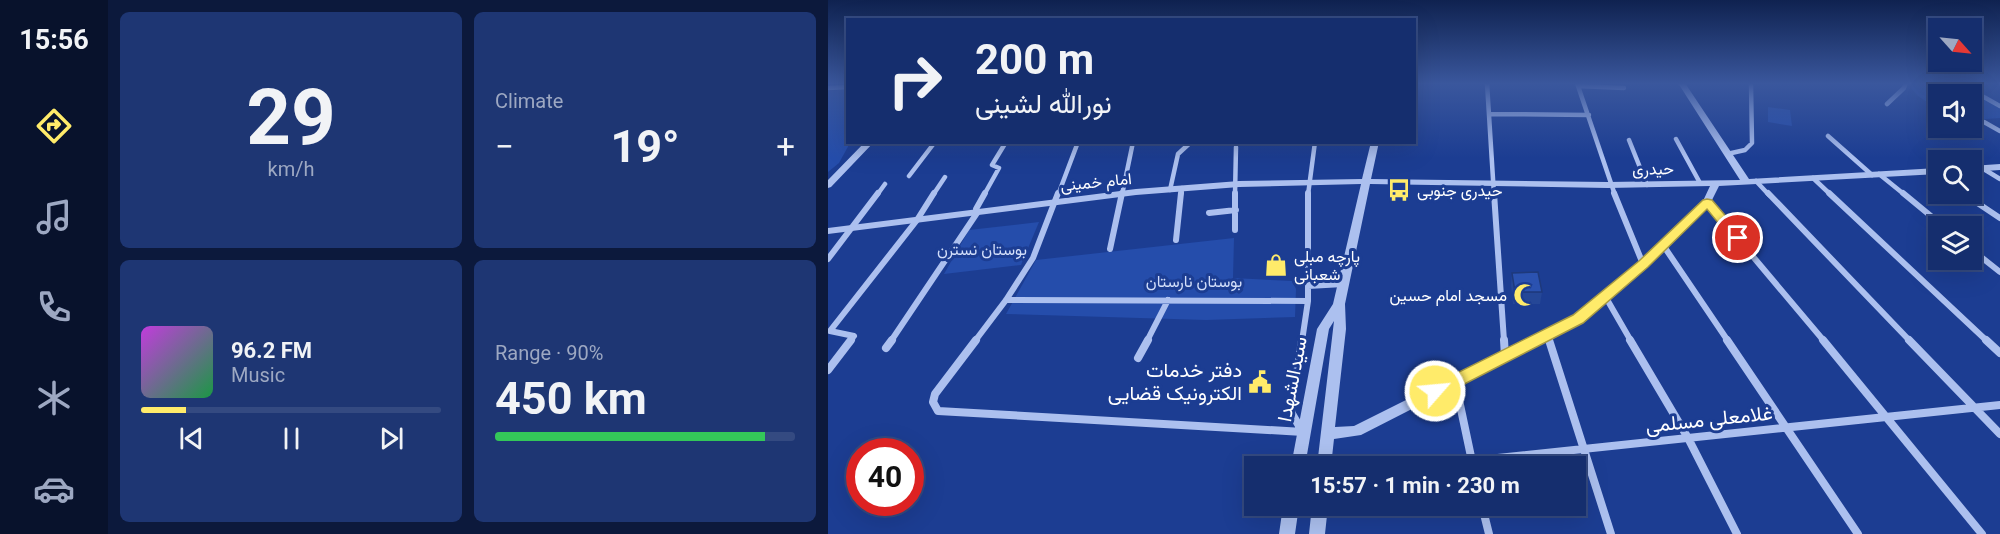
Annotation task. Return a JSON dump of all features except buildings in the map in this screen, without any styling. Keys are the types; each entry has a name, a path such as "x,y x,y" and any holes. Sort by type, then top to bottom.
{"street":[{"path":"1489,108 1505,356"},
{"path":"1585,108 1611,185 1644,264"},
{"path":"1697,108 1746,182"},
{"path":"1727,154 1745,150 1752,143 1751,108"},
{"path":"1489,114 1588,115"},
{"path":"1984,122 2000,131"},
{"path":"1828,136 1930,216"},
{"path":"1676,139 1700,183"},
{"path":"1629,140 1647,184"},
{"path":"828,185 868,144"},
{"path":"909,177 934,144"},
{"path":"886,348 977,213 976,209 999,168 992,165 1005,144"},
{"path":"1077,144 1033,258 1006,300 935,394 933,402 939,411 1303,432"},
{"path":"1110,249 1133,144"},
{"path":"1170,190 1178,154 1189,144"},
{"path":"1303,432 1291,412 1308,301 1308,182 1315,144"},
{"name":"سیدالشهدا","path":"1299,456 1323,329 1339,304 1376,144"},
{"path":"1235,230 1236,147"},
{"path":"1982,168 2000,167"},
{"path":"1982,168 2000,179"},
{"name":"حیدری","path":"1368,182 1611,185 1756,182 1875,174 1928,173"},
{"path":"828,370 854,336 830,331 917,220 945,177"},
{"path":"1813,178 2000,353"},
{"name":"امام خمینی","path":"828,231 1057,201 1182,188 1237,184 1368,182"},
{"path":"1756,182 2000,434"},
{"path":"1328,434 1356,431 1578,319 1664,245 1707,202 1716,183"},
{"path":"828,259 885,184"},
{"path":"1176,240 1182,188"},
{"path":"1707,202 1888,417 1982,534"},
{"path":"1979,204 2000,218"},
{"path":"1209,213 1236,210"},
{"path":"1664,245 1858,534"},
{"path":"1982,258 2000,272"},
{"path":"1308,286 1344,284"},
{"path":"1605,296 1688,438 1737,534"},
{"path":"1006,300 1308,301"},
{"path":"1138,358 1168,300"},
{"name":"سیدالشهدا","path":"1325,456 1341,329 1339,304"},
{"path":"1547,334 1611,534"},
{"path":"1455,381 1471,456"},
{"name":"غلامعلی مسلمی","path":"1532,456 2000,405"},
{"path":"1287,534 1290,516"},
{"path":"1317,534 1319,516"},
{"path":"1484,516 1489,534"}],"green space":[{"path":"828,108 846,108 846,144 849,144 839,163 828,172"},
{"path":"1768,108 1790,110 1792,126 1768,122"},
{"path":"1982,108 2000,108 2000,118 1982,119"},
{"name":"بوستان نسترن","path":"1039,222 1021,265 944,274 969,230"},
{"name":"بوستان نارستان","path":"1234,238 1233,278 1292,281 1296,289 1295,317 1206,320 1006,314 1036,260"}],"place":[{"name":"حیدری جنوبی","path":"1399,190"},
{"name":"پارچه مبلی شعبانی","path":"1276,265"},
{"name":"مسجد امام حسین","path":"1525,295"},
{"name":"دفتر خدمات الکترونیک قضایی","path":"1260,382"}],"route":[{"path":"1435,391 1578,319 1644,264 1707,202 1738,238"}]}
